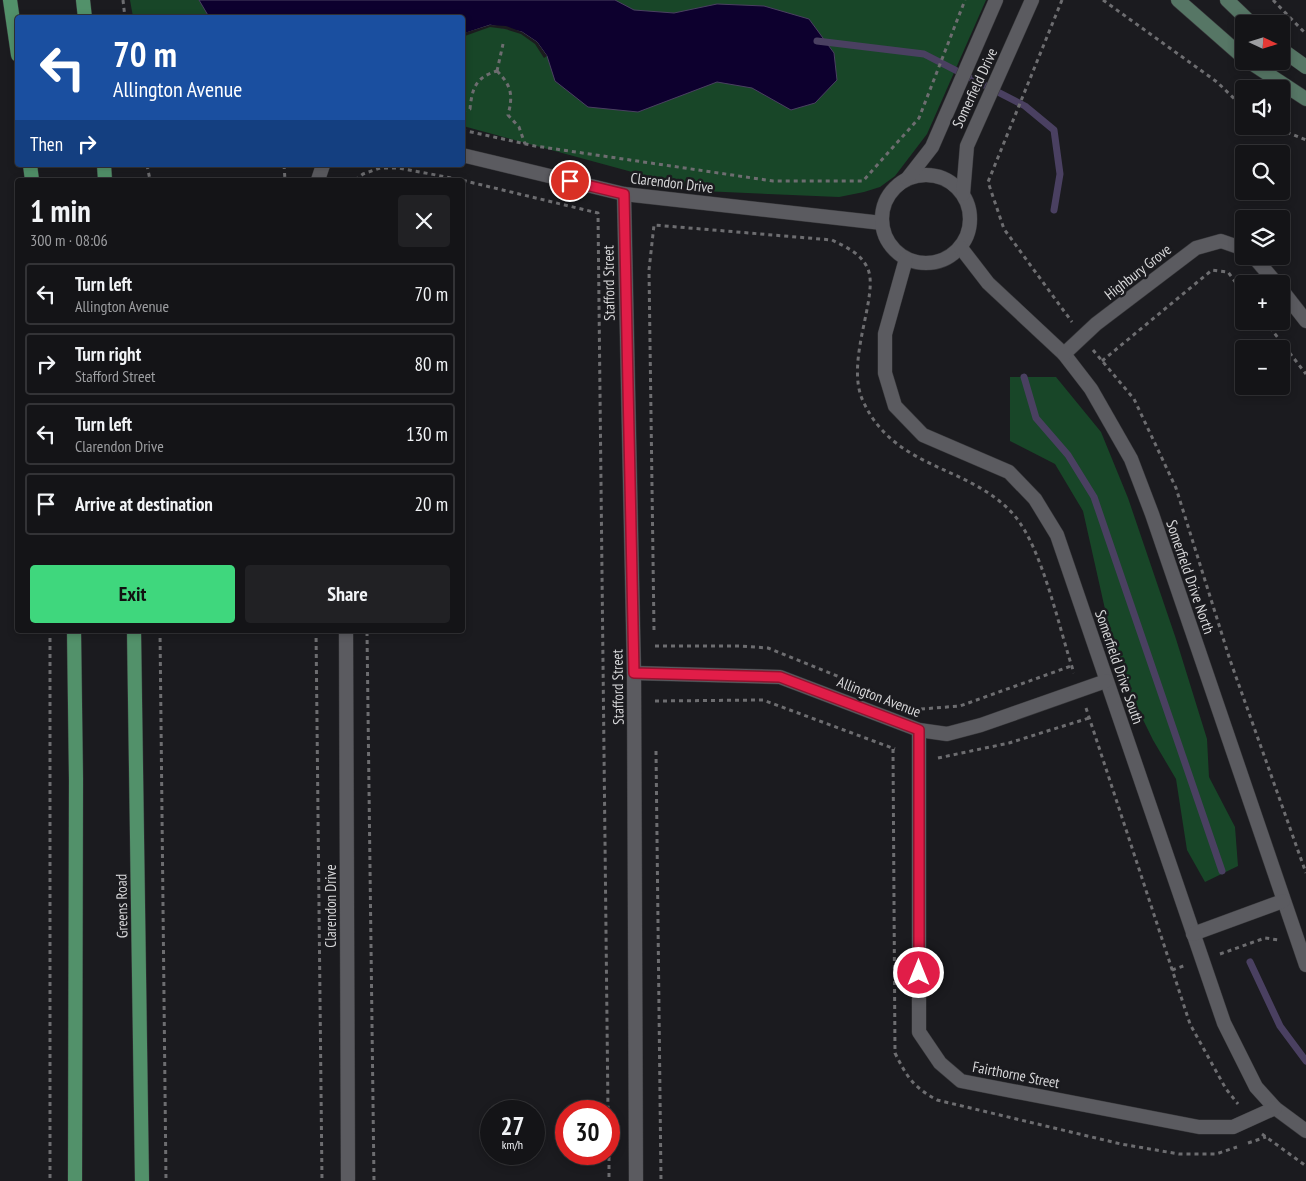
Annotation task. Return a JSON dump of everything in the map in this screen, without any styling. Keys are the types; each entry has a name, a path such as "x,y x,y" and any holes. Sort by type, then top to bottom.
{"main road":[{"path":"5,0 14,27"},
{"path":"10,0 15,34"},
{"path":"83,0 85,15"},
{"path":"1178,0 1235,50"},
{"path":"1226,0 1242,15"},
{"path":"1290,55 1306,67"},
{"path":"1262,70 1306,99"},
{"path":"74,633 76,779 74,1181"},
{"name":"Greens Road","path":"134,633 142,1181"}],"street":[{"name":"Somerfield Drive","path":"907,179 932,147 996,0"},
{"name":"Somerfield Drive","path":"963,194 964,159 974,128 1030,5"},
{"name":"Clarendon Drive","path":"465,156 624,194 882,223"},
{"path":"922,175 937,176 952,183 963,194 969,207 968,235 961,248 941,262 918,263 906,259 894,250 886,238 882,223 883,210 888,197 896,187 907,179 922,175"},
{"name":"Stafford Street","path":"624,194 634,673 636,1181"},
{"name":"Highbury Grove","path":"1064,354 1196,248 1221,241 1235,246"},
{"name":"Somerfield Drive North","path":"961,248 988,283 1064,354 1091,389 1131,459 1152,514 1306,965"},
{"name":"Somerfield Drive South","path":"906,259 885,334 885,373 895,406 923,435 1009,472 1036,499 1057,535 1224,1023 1256,1087 1275,1108 1306,1131"},
{"path":"1260,265 1269,275"},
{"path":"1290,301 1306,321"},
{"name":"Clarendon Drive","path":"346,633 348,1181"},
{"name":"Allington Avenue","path":"634,673 780,677 919,730 947,734 1106,681"},
{"name":"Fairthorne Street","path":"919,730 919,1032 940,1063 961,1081 1199,1127 1233,1128 1275,1108"},
{"path":"1193,934 1283,901"}],"path":[{"path":"123,0 125,15"},
{"path":"465,131 525,144 774,181 863,181 919,118 966,0"},
{"path":"1062,0 988,182 1004,229 1083,337"},
{"path":"1103,0 1216,82 1235,100"},
{"path":"1272,0 1306,34"},
{"path":"503,44 497,71 510,88 512,98 508,115 518,126 525,144"},
{"path":"465,110 470,109 471,94 476,82 488,74 497,71"},
{"path":"1290,133 1306,140"},
{"path":"358,178 380,168 399,168 457,178"},
{"path":"465,180 598,213 608,1100"},
{"path":"655,710 649,270 654,225 832,240 853,250 868,268 870,284 859,344 857,371 863,401 884,433 902,450 974,484 994,496 1026,530 1038,559 1071,666 1190,1024 1226,1089 1250,1120 1266,1137 1306,1166"},
{"path":"1102,361 1212,270 1228,272 1235,282"},
{"path":"1272,330 1306,374"},
{"path":"1093,350 1134,399 1176,488 1230,660 1306,873"},
{"path":"50,633 50,1181"},
{"path":"160,633 166,1181"},
{"path":"316,633 322,1181"},
{"path":"367,633 374,1181"},
{"path":"654,646 740,646 768,648 853,682"},
{"path":"913,706 922,709 960,706 1071,666"},
{"path":"656,746 660,1181"},
{"path":"893,749 895,1053 905,1074 918,1090 937,1100 1121,1144 1179,1154 1216,1154 1266,1137"},
{"path":"1172,970 1265,938 1282,940 1296,937"},
{"path":"609,1165 609,1181"}],"green space":[{"path":"130,0 986,0 927,134 895,176 880,187 839,197 702,191 465,127 465,15 133,15"},
{"path":"1010,377 1056,377 1101,432 1128,498 1176,639 1207,739 1209,777 1235,827 1238,866 1205,882 1187,850 1176,779 1153,740 1123,679 1111,636 1083,511 1055,464 1010,441"}],"shaded area":[{"path":"199,0 615,0 634,10 674,13 717,4 764,6 809,19 834,53 837,80 815,103 791,110 752,88 717,82 638,112 588,107 555,81 547,56 537,42 522,32 490,25 465,33 465,15 208,15"}],"pier":[{"path":"490,25 506,26 522,32 537,42 547,56 544,58 535,44 521,34 505,29 490,27 465,36 465,33"}],"waterway":[{"path":"817,41 924,54 1025,106 1054,130 1060,174 1054,210"},
{"path":"1024,377 1036,418 1068,455 1094,497 1222,871"},
{"path":"1250,962 1280,1026 1306,1061"}],"route":[{"path":"570,181 624,194 634,673 780,677 919,730 919,973"}]}
